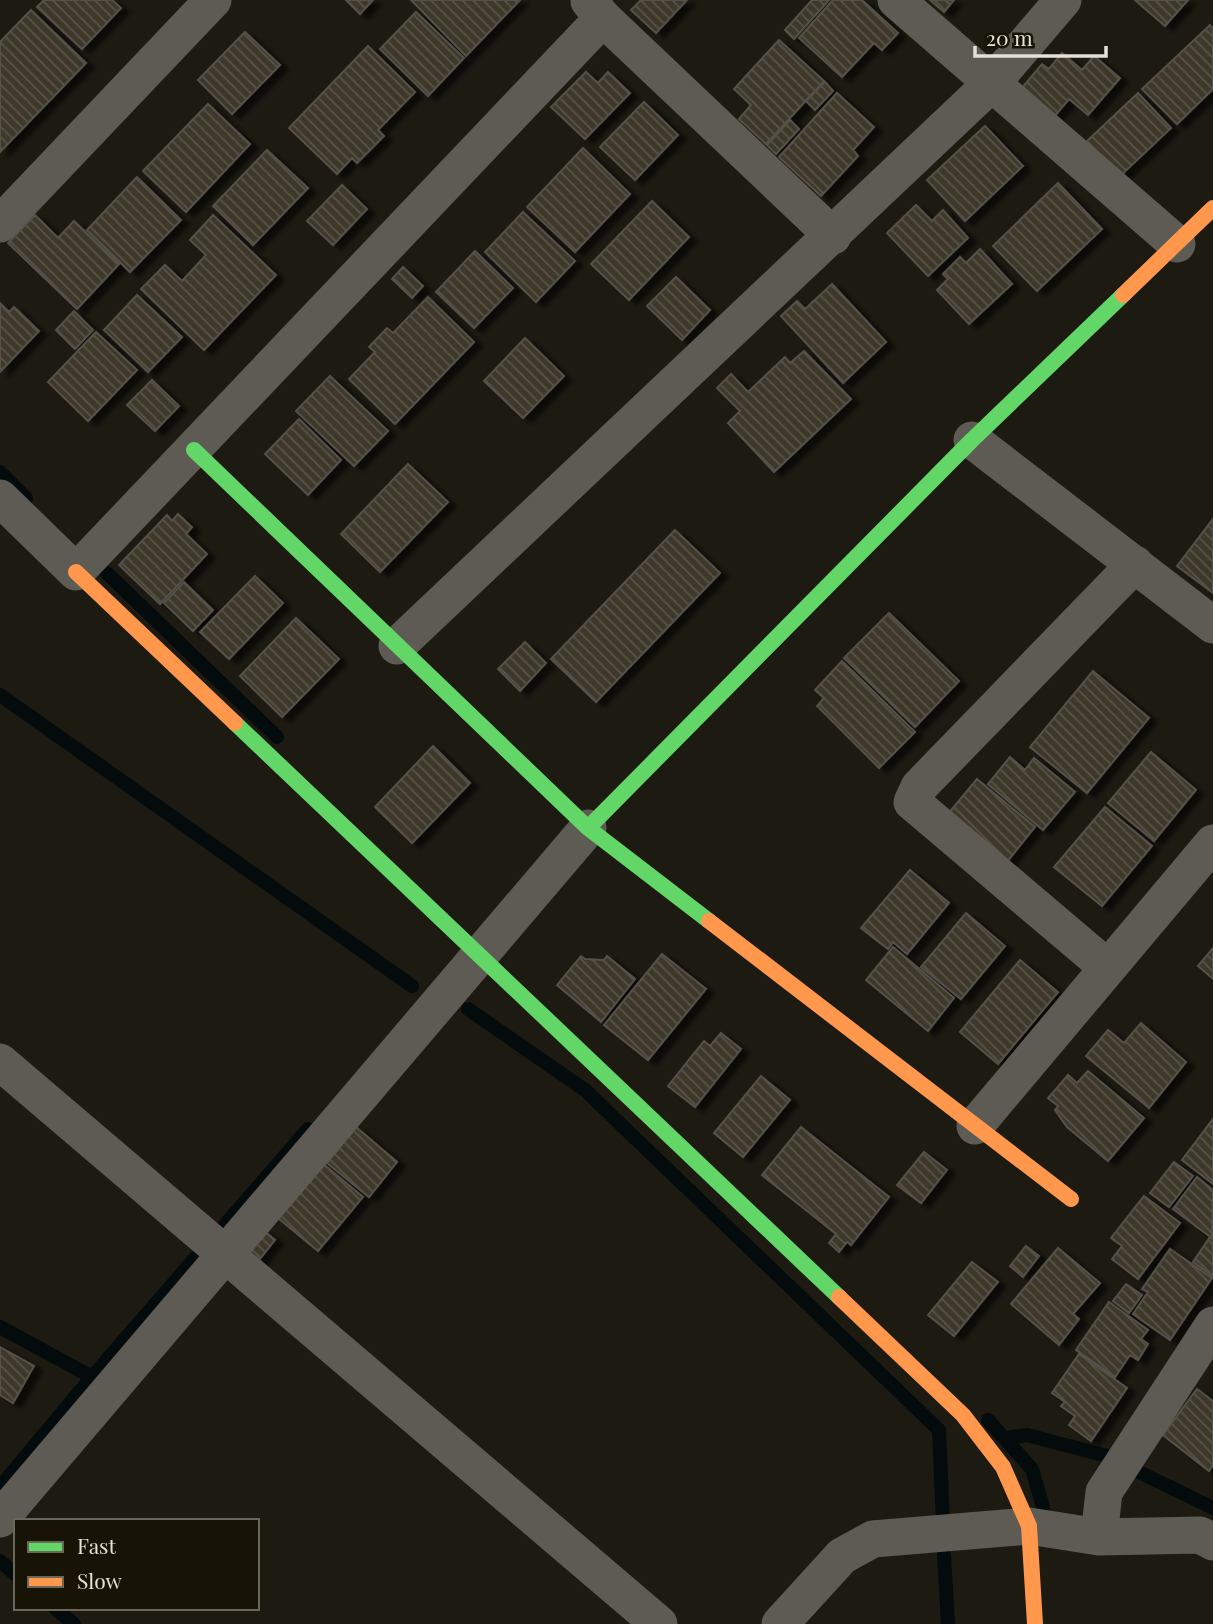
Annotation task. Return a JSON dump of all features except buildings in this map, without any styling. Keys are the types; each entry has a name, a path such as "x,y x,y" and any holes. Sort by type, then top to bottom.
{"street":[{"path":"0,224 213,0"},
{"path":"896,0 1177,244"},
{"path":"397,646 992,83 1063,0"},
{"path":"76,572 194,450 596,9 833,236"},
{"path":"0,1519 224,1252 588,828 972,440 1213,208"},
{"path":"972,440 1213,625"},
{"path":"194,450 588,828 1071,1199"},
{"path":"0,498 963,1415 1003,1467 1029,1526 1035,1624"},
{"path":"1108,968 912,802 919,787 1135,564"},
{"path":"975,1126 1213,843"},
{"path":"0,1062 659,1624"},
{"path":"1099,1537 1104,1492 1213,1325"},
{"path":"780,1624 842,1556 873,1539 1029,1526 1099,1537 1200,1535 1213,1542"}],"waterway":[{"path":"0,472 26,498"},
{"path":"107,573 277,737"},
{"path":"0,695 412,986"},
{"path":"468,1009 585,1090 939,1430 943,1523"},
{"path":"224,1226 308,1129"},
{"path":"92,1377 196,1257"},
{"path":"0,1327 92,1377 0,1487"},
{"path":"988,1420 1032,1469 1043,1507"},
{"path":"1006,1438 1027,1435 1107,1456"},
{"path":"1139,1472 1213,1508"},
{"path":"944,1555 948,1624"},
{"path":"0,1561 14,1573"},
{"path":"57,1610 74,1624"}],"traffic: fast":[{"path":"588,828 972,440 1123,295"},
{"path":"194,450 588,828 709,921"},
{"path":"235,723 839,1297"}],"traffic: slow":[{"path":"1123,295 1213,208"},
{"path":"76,572 235,723"},
{"path":"709,921 1071,1199"},
{"path":"839,1297 963,1415 1003,1467 1029,1526 1035,1624"}]}
